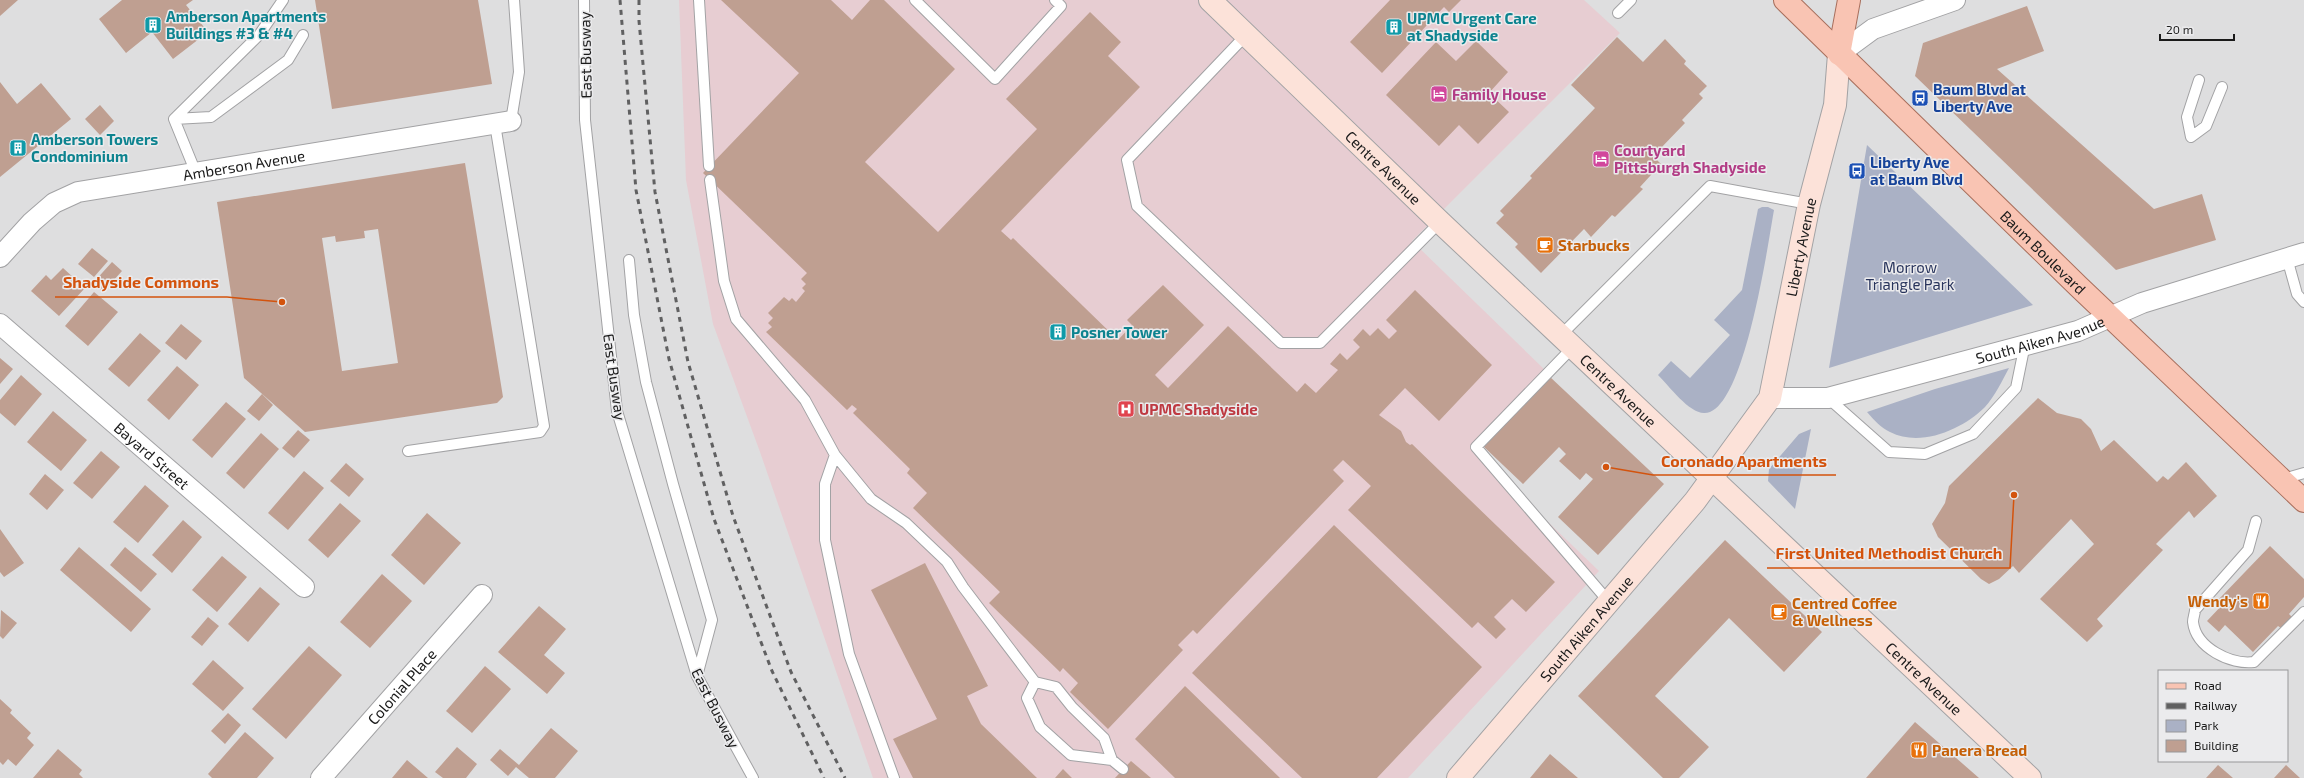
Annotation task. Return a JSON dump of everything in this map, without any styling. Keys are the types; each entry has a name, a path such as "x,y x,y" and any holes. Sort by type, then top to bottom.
{"main road":[{"name":"Centre Avenue","path":"1210,0 1247,34 1440,222 2030,778"},
{"name":"Baum Boulevard","path":"1785,0 2111,317 2283,479 2304,501"},
{"name":"Liberty Avenue","path":"1713,479 1770,398 1809,204 1835,105 1839,54 1849,0"},
{"name":"South Aiken Avenue","path":"1458,778 1713,479"}],"street":[{"path":"1839,54 1873,29 1955,0"},
{"name":"Amberson Avenue","path":"0,257 32,222 54,203 78,192 503,123"},
{"name":"South Aiken Avenue","path":"1770,398 1828,398 2078,331 2142,304 2295,256"},
{"name":"Bayard Street","path":"0,324 304,587"},
{"name":"Colonial Place","path":"321,778 482,595"}],"lane":[{"path":"174,119 259,35 283,0"},
{"path":"408,451 540,432 544,426 503,123 519,72 514,0"},
{"name":"East Busway","path":"584,0 586,120 617,411 697,676 753,778"},
{"path":"699,0 709,166"},
{"path":"915,0 995,79 1061,6 1055,0"},
{"path":"1618,13 1631,0"},
{"path":"1247,34 1126,160 1137,206 1281,343 1320,343 1440,222"},
{"path":"174,119 211,117 288,60 303,36"},
{"path":"2199,80 2187,117 2191,137 2206,126 2222,87"},
{"path":"174,119 196,173"},
{"path":"710,180 724,281 736,319 805,400 835,455 871,499 906,523 947,562 963,587 1035,682 1056,687 1072,707 1104,738 1112,760 1123,770"},
{"path":"1609,602 1476,447 1567,341 1710,186 1809,204"},
{"path":"2295,256 2297,294 2304,302"},
{"path":"629,260 634,315 646,382 673,484 712,620 697,676"},
{"path":"1828,398 1889,452 1925,454 1973,434 2016,388 2026,344"},
{"path":"835,455 825,484 824,540 849,654 894,778"},
{"path":"2283,479 2304,473"},
{"path":"2256,521 2248,550 2195,610 2193,622 2198,634 2210,648 2227,659 2243,663 2254,662 2304,612"},
{"path":"1035,682 1027,698 1040,727 1071,755 1112,760"}],"shaded area":[{"name":"UPMC Shadyside","path":"679,0 1584,0 1620,33 1412,241 1545,370 1471,448 1599,571 1408,778 873,778 760,452 713,324 686,180"}],"green space":[{"name":"Morrow Triangle Park","path":"1867,145 2033,305 1829,368"},
{"path":"1768,207 1774,210 1760,289 1752,325 1742,358 1731,387 1718,406 1704,413 1698,412 1692,409 1673,392 1658,375 1671,361 1690,378 1730,335 1714,320 1742,290 1758,209"},
{"path":"2009,368 1989,403 1985,407 1965,422 1941,434 1915,438 1902,436 1890,432 1884,428 1867,412 1935,389"},
{"path":"1811,429 1795,509 1768,481 1769,469 1799,434"}],"building":[{"path":"0,0 18,0 0,16"},
{"name":"Amberson Apartments Buildings #3 & #4","path":"122,0 193,0 186,5 208,32 173,59 152,32 126,53 99,19"},
{"path":"315,0 478,0 492,84 332,109"},
{"path":"721,0 831,0 852,20 870,0 884,0 955,69 865,162 938,232 1037,129 1006,99 1090,12 1121,42 1108,56 1140,87 1001,231 1011,240 1013,238 1118,340 1132,325 1127,320 1163,285 1204,325 1155,375 1168,388 1228,326 1297,392 1305,383 1316,393 1338,370 1330,364 1340,353 1347,360 1360,347 1353,340 1363,329 1370,336 1378,328 1389,339 1397,331 1386,320 1415,290 1492,365 1439,421 1405,388 1379,415 1401,431 1406,442 1410,445 1412,444 1555,582 1526,612 1512,599 1494,617 1506,629 1496,639 1478,622 1472,628 1348,510 1371,486 1343,460 1333,470 1344,481 1197,634 1193,630 1178,645 1183,650 1108,729 1070,692 1078,683 1063,668 1060,672 989,603 1000,592 913,508 927,493 907,473 910,469 853,413 857,409 852,405 847,410 766,332 772,327 768,323 773,318 768,313 784,297 789,301 792,298 796,302 805,291 802,288 806,284 801,279 807,273 703,173 799,73"},
{"name":"UPMC Urgent Care at Shadyside","path":"1390,0 1461,0 1449,12 1444,7 1382,73 1350,42"},
{"path":"2027,6 2044,51 1997,69 2154,209 2202,194 2216,240 2116,270 1915,76 1923,43"},
{"name":"Courtyard Pittsburgh Shadyside","path":"1617,37 1643,62 1665,39 1686,61 1684,64 1707,86 1699,94 1703,98 1682,120 1685,123 1659,150 1656,148 1651,154 1661,164 1640,187 1643,189 1615,217 1612,215 1591,237 1584,229 1541,273 1515,247 1518,244 1496,223 1504,215 1500,211 1532,178 1530,176 1595,108 1571,85"},
{"name":"Family House","path":"1476,41 1508,72 1489,93 1509,112 1478,144 1459,125 1439,146 1386,95 1436,42 1456,61"},
{"name":"Amberson Towers Condominium","path":"0,82 17,104 41,83 71,119 0,177"},
{"path":"100,105 114,121 100,135 85,119"},
{"path":"465,163 503,397 497,403 305,432 244,378 217,202","holes":["378,229 398,363 342,371 322,238 335,236 336,242 365,238 364,231"]},
{"path":"92,248 108,261 94,277 78,264"},
{"path":"112,262 122,271 103,292 93,283"},
{"path":"63,268 85,288 59,316 31,291 46,275 51,280"},
{"path":"94,292 118,312 88,346 65,326"},
{"path":"181,324 202,341 186,360 165,343"},
{"path":"140,333 161,351 129,387 108,369"},
{"path":"0,358 13,369 0,384"},
{"path":"177,366 199,385 169,420 147,400"},
{"path":"21,375 42,394 15,426 0,413 0,400"},
{"path":"1549,376 1664,484 1598,555 1558,517 1593,479 1586,473 1580,480 1559,461 1566,454 1559,447 1523,484 1483,446"},
{"path":"262,394 273,405 259,421 247,411"},
{"path":"2038,398 2057,413 2081,419 2091,429 2101,451 2114,440 2157,482 2163,476 2168,480 2186,462 2217,496 2194,518 2189,511 2156,544 2163,550 2097,619 2103,626 2087,642 2040,599 2094,544 2071,519 2019,573 2013,566 1999,579 1989,584 1981,579 1938,537 1932,524 1945,503 1949,486"},
{"path":"226,402 246,419 212,458 192,440"},
{"path":"53,411 87,440 61,471 27,442"},
{"path":"298,430 310,440 294,458 282,448"},
{"path":"261,433 279,449 244,489 226,473"},
{"path":"101,451 120,467 92,499 73,483"},
{"path":"346,463 364,479 349,497 330,481"},
{"path":"304,471 324,488 288,530 268,513"},
{"path":"45,474 64,490 47,510 29,494"},
{"path":"145,485 169,506 138,543 113,522"},
{"path":"340,503 361,521 328,558 308,540"},
{"path":"427,513 461,543 424,585 391,555"},
{"path":"183,520 202,537 172,573 152,555"},
{"path":"1334,525 1482,667 1377,778 1302,778 1192,673"},
{"path":"0,529 24,563 4,577 0,572"},
{"path":"1725,540 1822,632 1784,672 1729,618 1655,696 1709,747 1679,778 1663,778 1578,696"},
{"name":"Wendy's","path":"2270,546 2304,579 2304,597 2289,614 2292,617 2281,628 2278,626 2253,652 2225,625 2219,632 2207,621 2224,603 2219,599"},
{"path":"79,547 151,609 131,632 60,570"},
{"path":"125,547 157,574 141,592 110,565"},
{"path":"222,556 247,577 217,612 192,590"},
{"path":"925,563 988,686 967,696 981,724 1037,778 913,778 893,739 937,719 871,590"},
{"path":"382,574 412,601 370,648 340,622"},
{"path":"260,587 280,604 248,642 228,624"},
{"path":"539,606 566,629 544,655 565,673 547,694 498,652"},
{"path":"1,610 17,623 3,639 0,636"},
{"path":"208,617 219,626 202,646 191,637"},
{"path":"309,646 342,675 286,739 252,709"},
{"path":"213,660 244,688 223,711 192,684"},
{"path":"485,666 511,689 472,733 446,711"},
{"path":"1185,686 1280,778 1175,778 1135,739"},
{"path":"0,699 12,710 10,713 31,733 27,738 34,745 16,766 8,759 3,765 0,762"},
{"path":"228,713 241,725 225,744 211,731"},
{"name":"Panera Bread","path":"1915,722 1979,778 1866,778"},
{"path":"551,728 578,751 555,778 529,778 516,767 508,776 490,760 500,749 519,765"},
{"path":"245,732 274,758 257,778 212,778 208,774"},
{"path":"457,747 477,764 466,778 443,778 435,772"},
{"path":"58,749 82,770 79,774 83,778 33,778"},
{"path":"1550,754 1578,778 1530,778"},
{"path":"407,760 428,778 392,778"},
{"path":"1131,761 1151,778 1115,778"},
{"path":"2218,765 2233,778 2206,778"},
{"path":"2286,765 2300,778 2274,778"},
{"path":"1063,769 1072,778 1055,778"}],"railway":[{"path":"620,0 636,190 669,359 714,519 772,671 824,778"},
{"path":"639,0 639,21 655,192 688,362 733,516 791,672 845,778"}],"place":[{"name":"Amberson Apartments Buildings #3 & #4","path":"153,25"},
{"name":"UPMC Urgent Care at Shadyside","path":"1394,27"},
{"name":"Family House","path":"1439,94"},
{"name":"Baum Blvd at Liberty Ave","path":"1920,98"},
{"name":"Amberson Towers Condominium","path":"18,148"},
{"name":"Courtyard Pittsburgh Shadyside","path":"1601,159"},
{"name":"Liberty Ave at Baum Blvd","path":"1857,171"},
{"name":"Starbucks","path":"1545,245"},
{"name":"Shadyside Commons","path":"282,302"},
{"name":"Posner Tower","path":"1058,332"},
{"name":"UPMC Shadyside","path":"1126,409"},
{"name":"Coronado Apartments","path":"1606,467"},
{"name":"First United Methodist Church","path":"2014,495"},
{"name":"Wendy's","path":"2261,601"},
{"name":"Centred Coffee & Wellness","path":"1779,612"},
{"name":"Panera Bread","path":"1919,750"}]}
